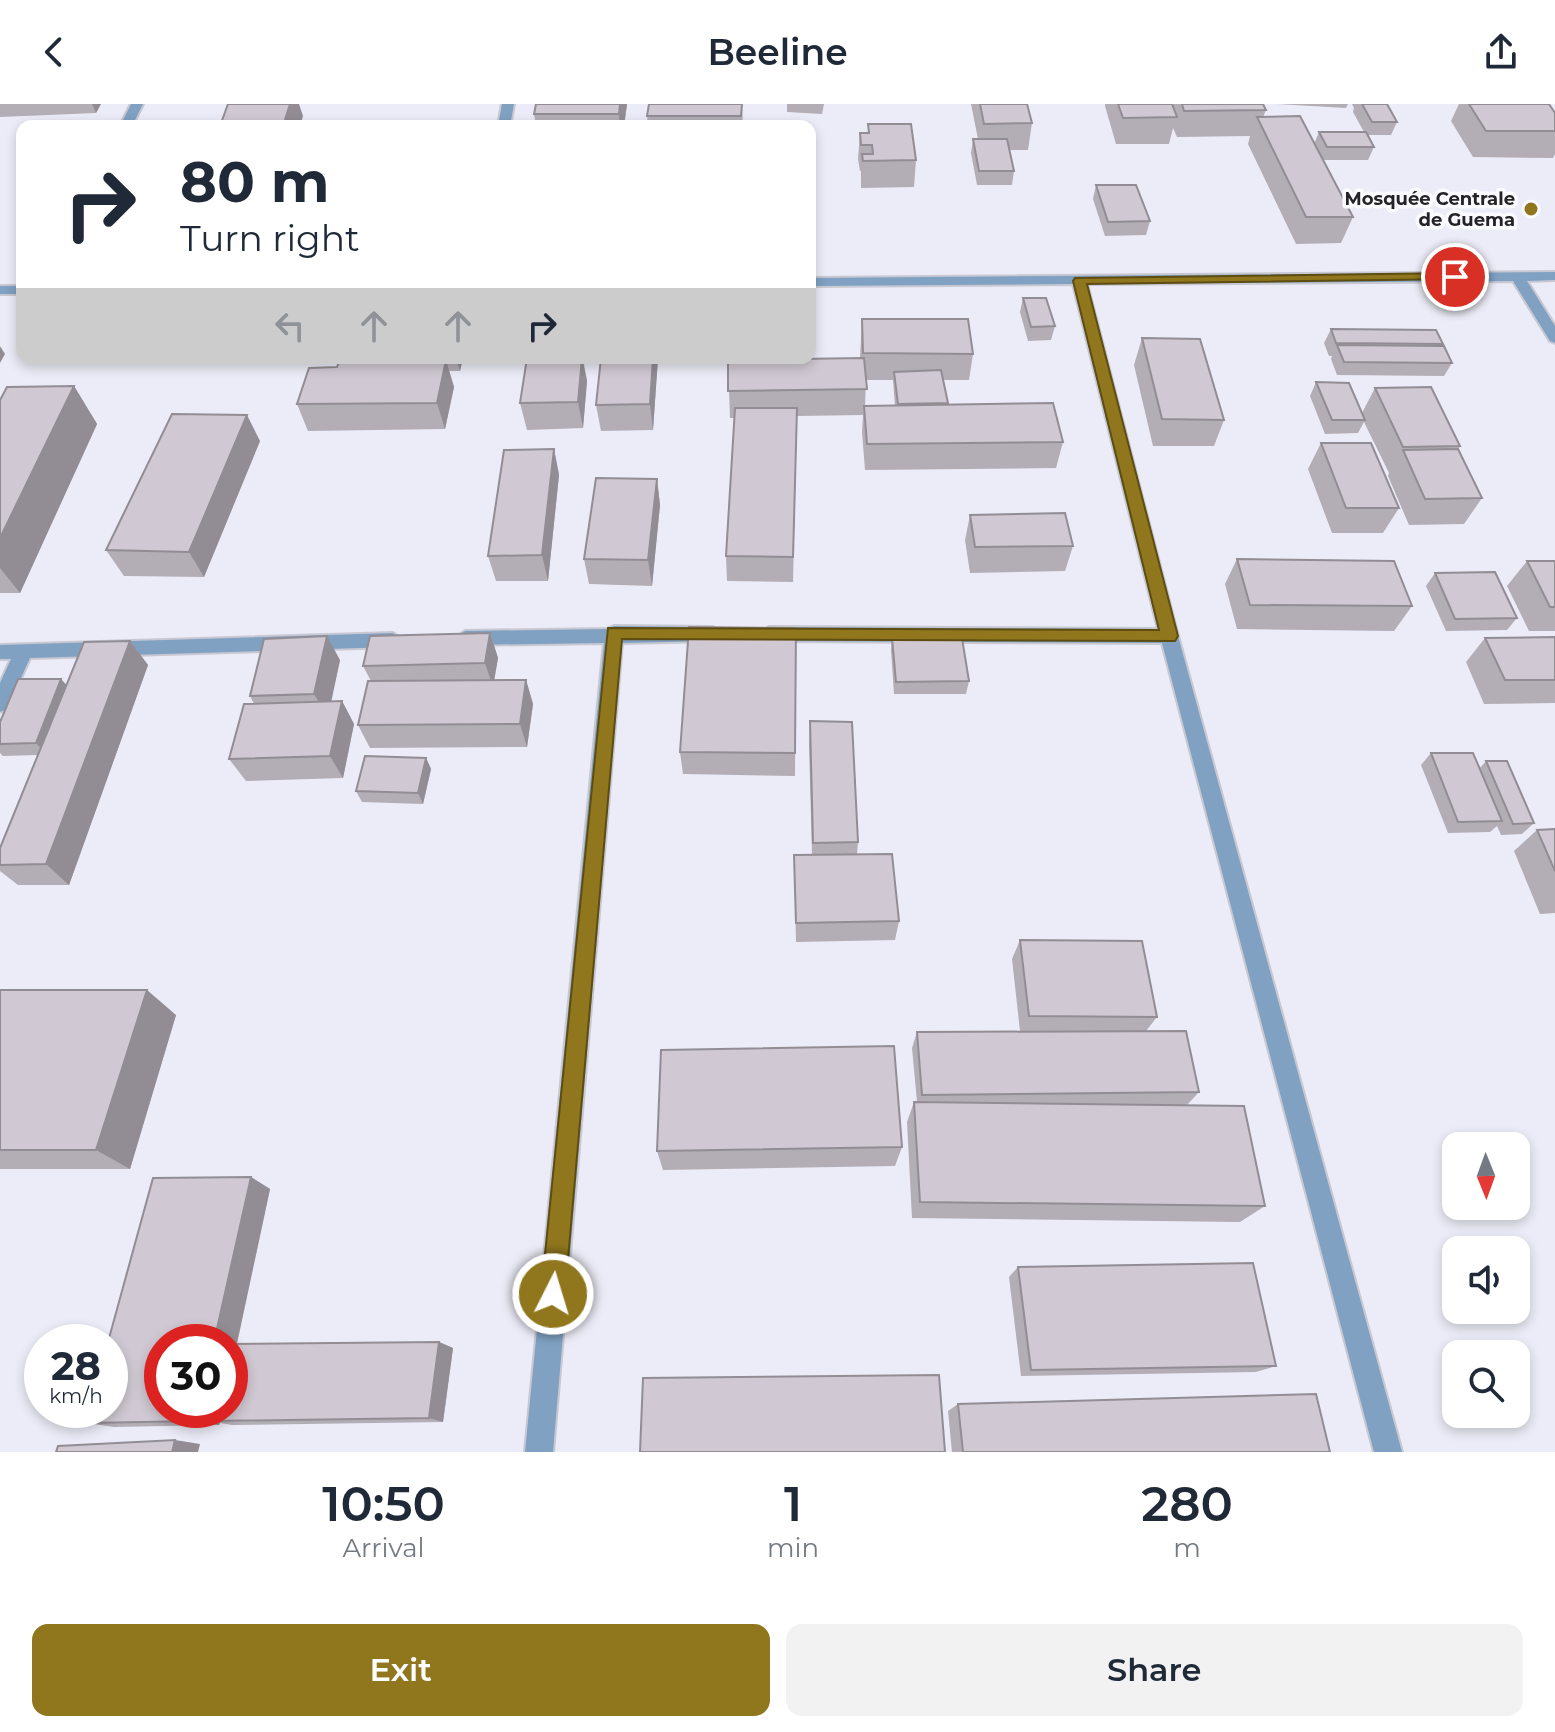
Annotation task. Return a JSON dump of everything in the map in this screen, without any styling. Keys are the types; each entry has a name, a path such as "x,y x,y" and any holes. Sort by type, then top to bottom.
{"street":[{"path":"1517,276 1555,338"},
{"path":"816,282 1555,276"},
{"path":"1079,281 1169,636 1388,1452"},
{"path":"443,638 614,633 725,634"},
{"path":"539,1452 614,633"},
{"path":"757,634 1169,636"},
{"path":"0,652 412,639"},
{"path":"0,704 23,652"}],"building":[{"path":"228,104 290,104 285,120 222,120"},
{"path":"536,104 620,104 619,114 534,114"},
{"path":"649,104 742,104 741,116 647,116"},
{"path":"980,104 1027,104 1032,123 984,124"},
{"path":"1118,104 1172,104 1177,117 1123,118"},
{"path":"1182,104 1263,104 1266,110 1184,111"},
{"path":"1362,104 1387,104 1397,122 1372,122"},
{"path":"1469,104 1549,104 1555,113 1555,131 1486,131"},
{"path":"1300,116 1353,217 1306,217 1257,117"},
{"path":"868,124 911,124 916,160 863,161 862,154 873,154 872,145 861,145 860,133 869,133"},
{"path":"1319,132 1366,132 1374,147 1327,147"},
{"path":"973,139 1007,139 1014,171 979,171"},
{"path":"1096,185 1136,185 1150,221 1108,222"},
{"path":"1023,298 1046,298 1055,326 1031,327"},
{"path":"862,319 968,319 973,354 863,353"},
{"path":"1331,329 1436,330 1443,344 1336,343"},
{"path":"1142,338 1200,339 1224,420 1162,419"},
{"path":"1337,345 1444,346 1452,363 1344,362"},
{"path":"864,358 867,389 728,391 728,364 816,364 816,359"},
{"path":"338,364 445,364 437,403 297,404 309,368 337,367"},
{"path":"526,364 581,364 578,402 520,403"},
{"path":"600,364 653,364 650,404 596,405"},
{"path":"941,370 948,403 898,404 894,372"},
{"path":"1316,382 1349,383 1365,420 1332,420"},
{"path":"74,386 0,538 0,400 7,387"},
{"path":"1431,387 1460,446 1403,447 1375,388"},
{"path":"1053,403 1063,442 867,444 864,406"},
{"path":"735,408 797,408 793,557 726,556"},
{"path":"172,414 247,415 189,552 106,550"},
{"path":"1321,443 1371,443 1399,508 1346,508"},
{"path":"554,449 542,555 488,556 504,450"},
{"path":"1458,449 1482,498 1425,499 1403,450"},
{"path":"596,478 657,479 648,560 584,559"},
{"path":"1065,513 1073,546 975,547 970,515"},
{"path":"1237,559 1394,561 1412,606 1250,605"},
{"path":"1527,561 1555,561 1555,607 1550,607"},
{"path":"1495,572 1517,618 1455,619 1435,573"},
{"path":"689,627 796,628 795,753 680,752"},
{"path":"490,633 485,663 363,666 370,636"},
{"path":"327,636 314,694 250,696 264,639"},
{"path":"1555,637 1555,680 1505,680 1485,638"},
{"path":"892,638 962,638 969,681 896,682"},
{"path":"130,641 46,864 0,865 0,848 84,642"},
{"path":"18,679 61,679 36,743 0,744 0,722"},
{"path":"526,680 520,724 358,725 368,681"},
{"path":"342,701 330,756 229,759 244,704"},
{"path":"810,721 852,722 858,842 813,843"},
{"path":"1431,753 1473,753 1502,821 1458,822"},
{"path":"365,756 426,758 418,793 356,791"},
{"path":"1486,761 1507,761 1534,823 1513,824"},
{"path":"1555,829 1555,871 1537,830"},
{"path":"892,854 899,921 796,923 794,855"},
{"path":"1020,940 1142,941 1157,1017 1029,1016"},
{"path":"0,990 147,990 96,1150 0,1150"},
{"path":"1186,1031 1199,1092 922,1095 917,1032"},
{"path":"894,1046 902,1147 657,1151 661,1050"},
{"path":"914,1102 1244,1106 1265,1206 920,1202"},
{"path":"251,1177 218,1324 144,1324 144,1422 128,1422 128,1324 113,1324 153,1178"},
{"path":"1253,1263 1276,1366 1031,1370 1018,1267"},
{"path":"439,1342 429,1418 248,1420 248,1344"},
{"path":"939,1375 945,1452 640,1452 643,1378"},
{"path":"1316,1394 1330,1452 963,1452 958,1404"},
{"path":"175,1440 172,1452 56,1452 58,1446"}],"place":[{"name":"Mosquée Centrale de Guema","path":"1531,209"}],"route":[{"path":"553,1294 614,633 1169,636 1079,281 1455,277"}]}
